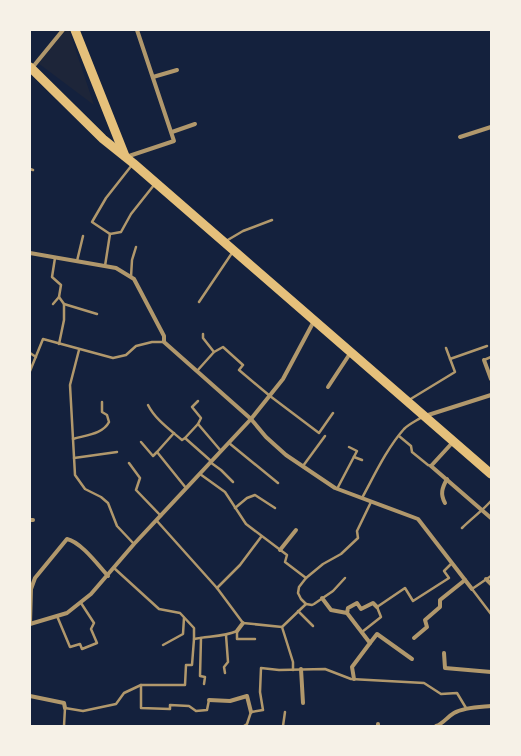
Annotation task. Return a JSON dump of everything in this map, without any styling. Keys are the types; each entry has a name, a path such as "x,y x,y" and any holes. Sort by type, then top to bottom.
{"main road":[{"path":"75,30 126,157"},
{"path":"31,67 103,139 133,163 491,474"}],"street":[{"path":"31,67 63,30"},
{"path":"126,157 174,141 137,30"},
{"path":"153,77 177,70"},
{"path":"172,132 195,124"},
{"path":"460,137 491,127"},
{"path":"30,253 116,268 134,279 164,336 164,342 250,419 266,437 286,455 337,489 418,519 472,589"},
{"path":"108,576 88,554 72,540 67,539 35,578 31,588 30,624 67,612 91,594 108,576 134,544 221,451 284,379 314,321"},
{"path":"328,387 351,352"},
{"path":"484,360 491,379"},
{"path":"424,416 491,395"},
{"path":"454,441 431,466 491,518"},
{"path":"445,503 442,497 442,488 447,479"},
{"path":"280,550 296,530"},
{"path":"486,579 491,584"},
{"path":"414,638 427,627 426,620 440,607 440,600 465,580"},
{"path":"322,598 331,610 346,614 370,643"},
{"path":"346,614 348,608 357,603 361,609 373,603 378,607"},
{"path":"237,631 243,623"},
{"path":"354,679 352,667 377,634 412,660"},
{"path":"444,653 444,668 491,672"},
{"path":"301,670 303,703"},
{"path":"30,696 64,703 65,708"},
{"path":"209,700 230,701 247,696 251,712"},
{"path":"436,726 440,725 455,712 491,706"}],"lane":[{"path":"133,163 106,198 92,222 110,234 121,232 131,214 156,183"},
{"path":"224,242 243,231 272,220"},
{"path":"105,266 110,234"},
{"path":"76,261 83,236"},
{"path":"131,277 132,260 136,247"},
{"path":"199,302 234,251"},
{"path":"53,304 59,297 61,285 52,277 55,258"},
{"path":"59,297 64,304 64,320 59,344"},
{"path":"64,304 97,314"},
{"path":"203,334 203,338 214,352"},
{"path":"30,371 43,339 113,358 126,355 136,346 152,342 164,342"},
{"path":"197,372 214,352 223,346 242,364 239,370 270,396 319,433 333,412"},
{"path":"450,359 487,346"},
{"path":"407,401 455,372 446,348"},
{"path":"79,350 70,385 75,475 85,489 101,497 108,503 117,526 134,544"},
{"path":"30,353 36,357"},
{"path":"484,360 491,357"},
{"path":"184,438 198,424 201,418 192,407 198,401"},
{"path":"73,439 97,433 106,428 109,422 107,415 102,412 102,402"},
{"path":"148,405 151,412 158,419 182,440 184,438 221,470 232,482"},
{"path":"362,498 385,456 405,428 424,416"},
{"path":"198,424 221,451"},
{"path":"140,442 153,456 174,433"},
{"path":"303,467 325,436"},
{"path":"399,436 411,446 412,452 431,466"},
{"path":"229,442 278,483"},
{"path":"337,489 357,451 349,447"},
{"path":"74,458 117,452"},
{"path":"157,452 186,488"},
{"path":"354,456 362,460"},
{"path":"129,463 140,478 136,490 161,516"},
{"path":"199,473 225,492 246,524 261,537 287,555 285,562 306,578"},
{"path":"235,508 247,498 255,495 275,508"},
{"path":"462,528 491,501"},
{"path":"345,578 333,591 312,605 306,604 298,593 299,587 306,578 323,564 341,554 358,538 357,531 371,502"},
{"path":"157,521 217,588 243,623 282,627"},
{"path":"217,588 240,565 261,537"},
{"path":"362,632 381,617 378,607 405,588 413,601 449,578 444,571 452,563"},
{"path":"64,726 65,708 83,711 116,704 124,693 141,684 185,685 186,664 192,665 194,628 180,612 159,609 114,568"},
{"path":"491,576 472,589 491,614"},
{"path":"57,616 70,647 80,644 82,650 97,643 91,628 94,623 81,602"},
{"path":"282,627 306,604"},
{"path":"298,611 313,626"},
{"path":"163,645 183,634 184,617"},
{"path":"282,627 293,662 293,670"},
{"path":"194,639 226,635 237,631 237,639 256,639"},
{"path":"225,673 224,667 228,662 226,635"},
{"path":"201,638 200,676 205,677 204,684"},
{"path":"244,726 247,724 251,712 264,710 260,692 261,668 293,670 325,669 351,679 424,683 441,694 457,693 466,709"},
{"path":"141,684 141,708 170,709 170,705 189,706 196,710 207,710 209,700"},
{"path":"282,726 286,712"}],"shaded area":[{"path":"66,30 69,30 94,105 38,63"}]}
